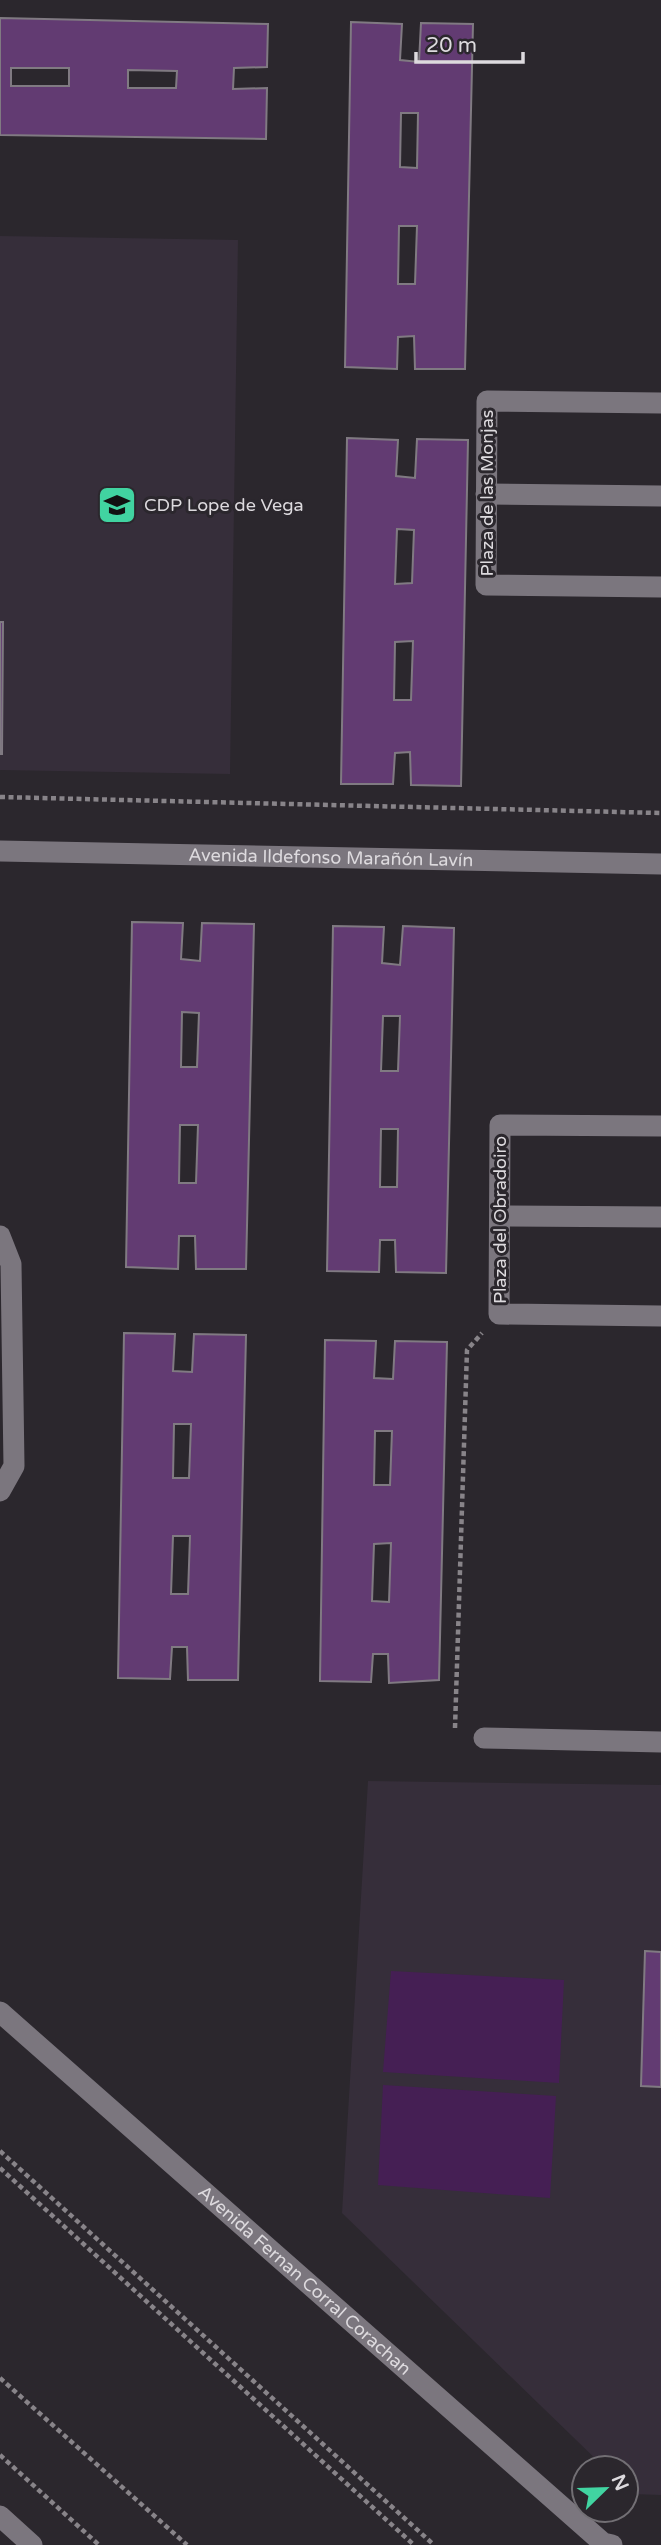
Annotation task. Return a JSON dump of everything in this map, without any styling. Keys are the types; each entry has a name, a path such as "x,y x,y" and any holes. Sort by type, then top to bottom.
{"street":[{"name":"Plaza de las Monjas","path":"661,403 487,401 486,494 486,585 661,587"},
{"path":"486,494 661,496"},
{"name":"Avenida Ildefonso Marañón Lavín","path":"0,851 661,864"},
{"name":"Plaza del Obradoiro","path":"661,1126 500,1125 499,1314 661,1316"},
{"path":"500,1216 661,1217"},
{"path":"0,1236 11,1264 14,1466 0,1491"},
{"path":"484,1738 661,1742"},
{"name":"Avenida Fernan Corral Corachan","path":"0,2012 603,2543 612,2545"},
{"path":"0,2516 32,2545"}],"path":[{"path":"0,797 661,813"},
{"path":"484,1738 454,1734 467,1350 499,1314"},
{"path":"0,2151 434,2545"},
{"path":"0,2168 414,2545"},
{"path":"0,2378 187,2545"},
{"path":"0,2455 99,2545"}],"shaded area":[{"name":"CDP Lope de Vega","path":"0,236 238,240 230,774 0,770"},
{"path":"368,1781 661,1785 661,2495 640,2494 640,2454 591,2454 342,2213"},
{"path":"391,1971 564,1980 559,2083 383,2072"},
{"path":"383,2085 556,2096 550,2198 378,2185"}],"building":[{"path":"0,18 268,24 267,67 234,68 233,89 267,88 266,139 0,135","holes":["11,68 69,68 69,86 11,86","128,70 177,71 176,88 128,88"]},
{"path":"351,22 402,24 400,60 419,62 421,23 473,24 465,369 415,369 414,336 398,337 397,369 345,367","holes":["401,113 418,113 417,168 400,167","399,226 417,226 415,284 398,284"]},
{"path":"347,438 398,440 396,476 415,478 417,439 468,440 461,786 411,785 410,752 395,753 393,784 341,784","holes":["397,529 414,530 412,583 395,584","413,641 411,700 394,700 395,642"]},
{"path":"0,622 3,622 2,754 0,754"},
{"path":"132,922 183,923 181,959 200,961 202,923 254,924 246,1269 196,1269 195,1236 179,1236 178,1269 126,1267","holes":["182,1012 199,1013 197,1067 181,1067","180,1125 198,1125 196,1183 179,1183"]},
{"path":"333,926 384,927 382,963 400,965 403,926 454,928 446,1273 396,1272 395,1240 380,1240 379,1272 327,1271","holes":["383,1016 400,1016 398,1071 381,1071","381,1129 398,1129 397,1187 380,1187"]},
{"path":"124,1333 175,1334 173,1371 192,1372 194,1334 246,1335 238,1680 188,1680 187,1647 172,1647 170,1679 118,1678","holes":["174,1424 191,1424 189,1478 173,1478","173,1536 190,1536 188,1594 171,1594"]},
{"path":"325,1340 376,1341 374,1378 393,1379 395,1341 447,1342 439,1680 389,1683 388,1654 373,1654 371,1682 320,1681","holes":["375,1431 392,1431 390,1485 374,1485","391,1543 389,1602 372,1601 374,1544"]},
{"path":"645,1951 661,1952 661,2087 641,2086"}],"place":[{"name":"CDP Lope de Vega","path":"117,505"}]}
